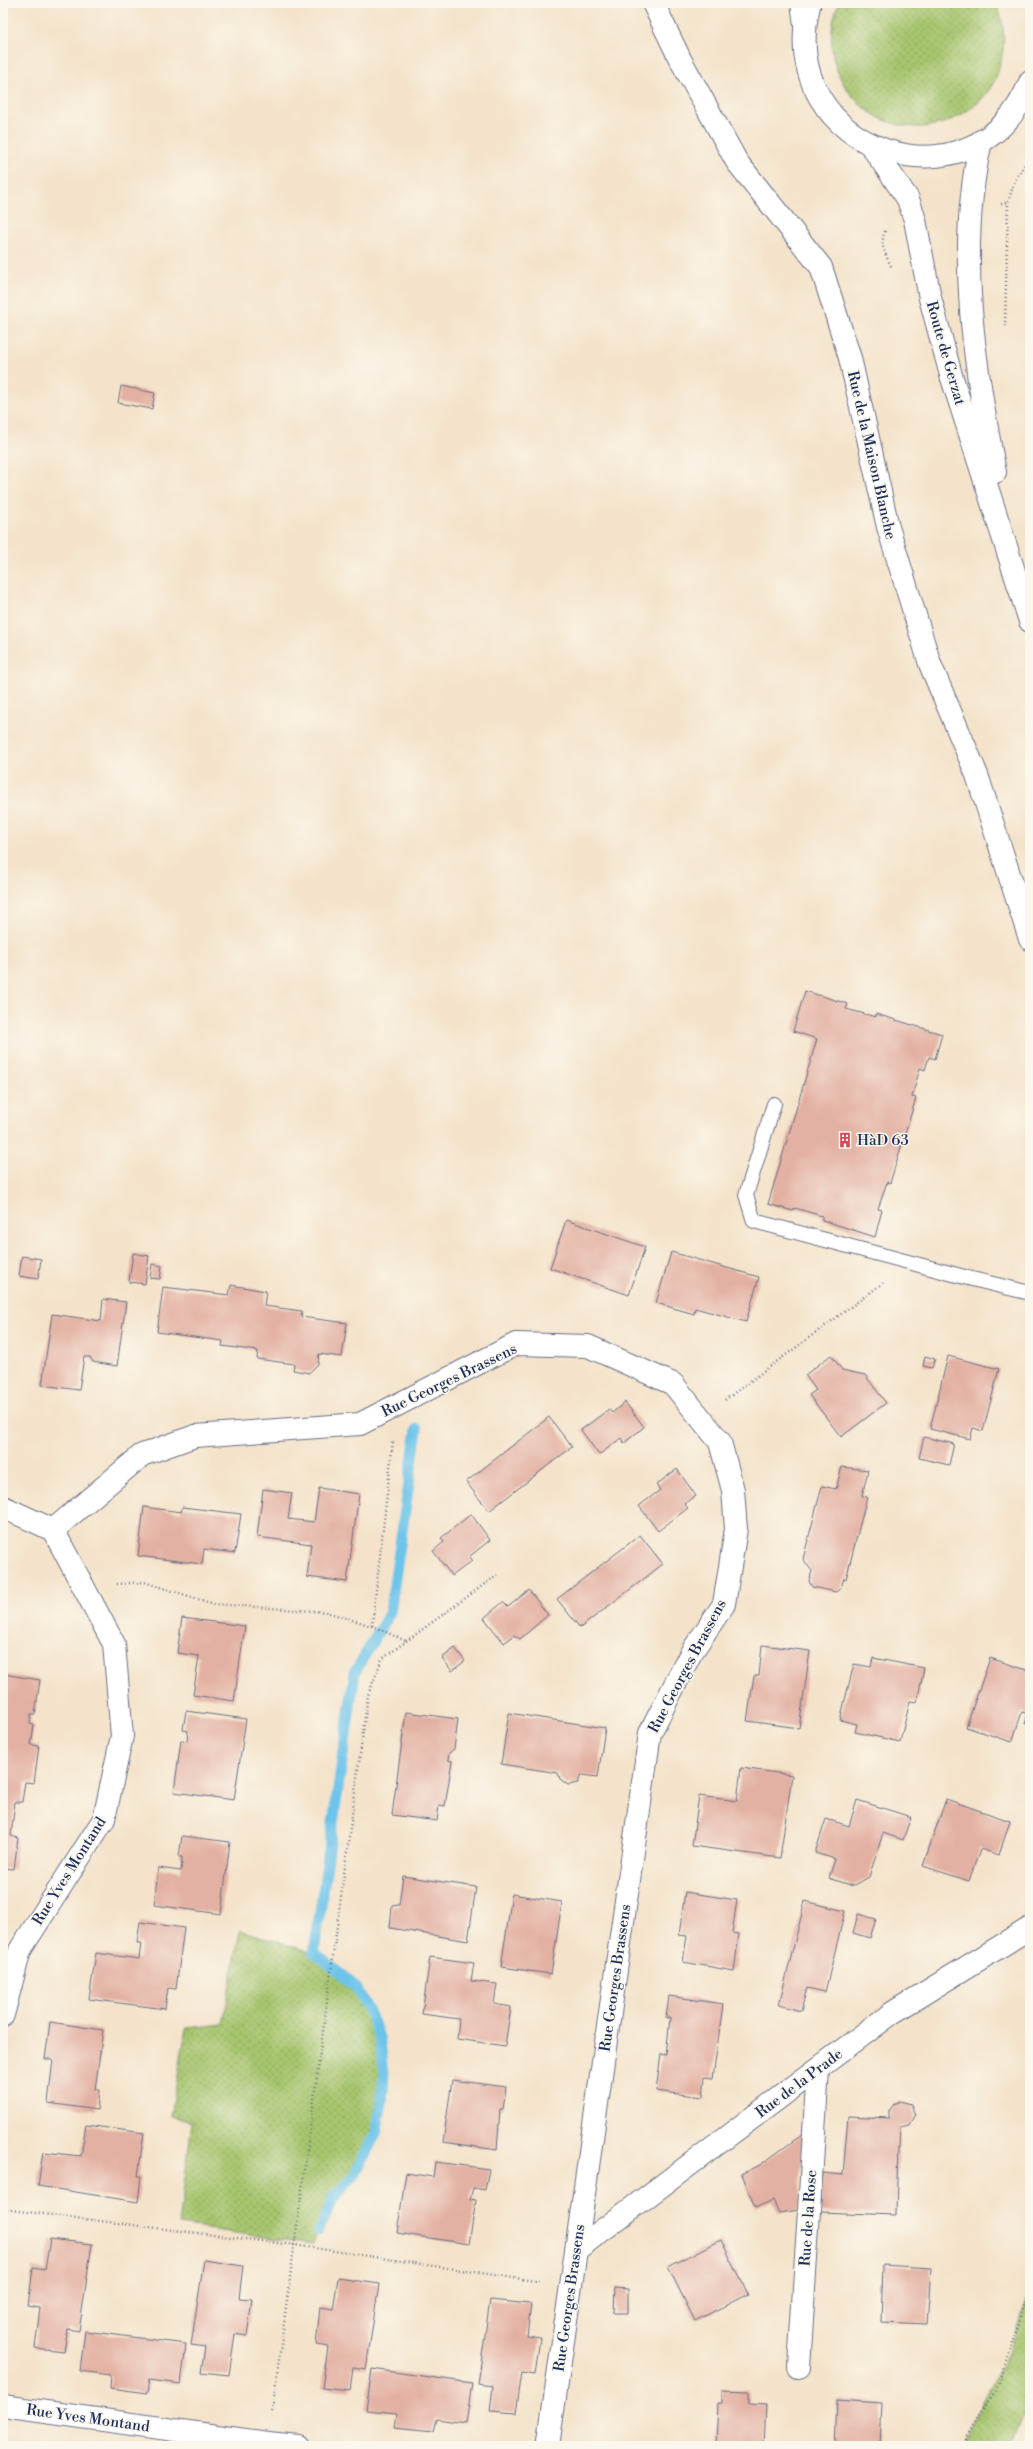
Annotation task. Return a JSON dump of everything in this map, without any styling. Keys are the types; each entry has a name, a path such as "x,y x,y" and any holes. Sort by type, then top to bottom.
{"main road":[{"name":"Rue de la Maison Blanche","path":"653,3 680,59 737,162 821,267 850,358 888,527 930,664 977,774 1030,939"},
{"path":"802,3 806,62 818,97 841,126 872,147 899,155 927,157 955,152 981,141 1006,122 1025,96 1030,82"},
{"path":"804,25 810,3"},
{"name":"Route de Gerzat","path":"981,141 974,171 970,214 970,287 977,370 1014,565"},
{"name":"Route de Gerzat","path":"872,147 908,199 915,220 930,298 950,374 1014,565 1030,621"},
{"name":"Rue Georges Brassens","path":"53,1530 142,1455 195,1436 360,1424 516,1344 588,1346 673,1384 720,1442 733,1490 736,1529 724,1604 691,1653 650,1733 548,2446"},
{"path":"3,1507 53,1530"},
{"name":"Rue Yves Montand","path":"3,2015 20,1950 104,1819 122,1736 114,1644 53,1530"},
{"name":"Rue de la Prade","path":"576,2250 892,2013 1030,1928"},
{"name":"Rue de la Rose","path":"799,2367 818,2069"},
{"name":"Rue Yves Montand","path":"3,2406 268,2444"},
{"path":"268,2444 299,2446"}],"lane":[{"path":"774,1104 746,1195 754,1221 911,1263 1030,1292"}],"path":[{"path":"1008,202 1015,180 1030,156"},
{"path":"700,1418 911,1263"},
{"path":"372,1626 397,1404"},
{"path":"268,2444 368,1695 382,1659 497,1575"},
{"path":"85,1589 144,1582 214,1604 326,1612 383,1630 406,1642"},
{"path":"3,2209 294,2245 571,2287"},
{"path":"962,2446 999,2382 1030,2293"}],"green space":[{"path":"839,3 996,3 1003,26 1004,41 1000,65 993,84 985,95 970,109 942,123 913,127 887,121 864,107 846,87 834,62 832,34"},
{"path":"240,1930 314,1953 344,1976 357,1989 371,2016 379,2037 384,2072 382,2103 376,2133 355,2174 333,2197 313,2244 179,2225 192,2122 171,2116 186,2028 223,2024"},
{"path":"1030,2291 1030,2407 1021,2421 1013,2446 961,2446 1011,2347"}],"building":[{"path":"121,386 155,393 152,409 118,403"},
{"name":"HàD 63","path":"805,991 848,1004 846,1009 876,1017 876,1014 942,1034 935,1059 929,1057 925,1070 920,1068 912,1097 916,1098 890,1183 887,1182 878,1209 882,1210 875,1237 822,1220 822,1216 795,1208 793,1211 768,1204 817,1039 793,1031"},
{"path":"566,1220 645,1247 629,1295 550,1268"},
{"path":"671,1252 759,1277 746,1322 695,1308 694,1314 656,1303"},
{"path":"133,1253 149,1256 145,1284 129,1282"},
{"path":"22,1256 41,1259 38,1279 19,1276"},
{"path":"152,1264 162,1266 160,1279 150,1278"},
{"path":"231,1285 266,1291 264,1306 302,1311 301,1317 347,1323 342,1357 319,1354 318,1364 309,1373 293,1370 294,1364 257,1359 258,1351 222,1346 223,1341 157,1332 163,1287 229,1295"},
{"path":"103,1299 126,1302 117,1366 93,1362 90,1357 84,1357 79,1390 42,1385 52,1314 101,1321"},
{"path":"831,1355 842,1370 865,1375 886,1403 841,1437 809,1395 816,1390 805,1375"},
{"path":"925,1356 935,1359 932,1368 923,1366"},
{"path":"948,1356 999,1369 983,1431 973,1428 970,1439 930,1429"},
{"path":"625,1402 644,1427 624,1443 621,1438 599,1455 581,1430 609,1409 612,1413"},
{"path":"549,1417 572,1447 489,1511 466,1482"},
{"path":"924,1437 954,1444 949,1465 919,1458"},
{"path":"842,1467 868,1470 862,1496 867,1497 846,1579 844,1578 841,1588 836,1592 812,1587 809,1581 812,1571 803,1559 822,1486 836,1489"},
{"path":"677,1469 696,1496 684,1504 688,1508 658,1531 639,1506 660,1490 656,1485"},
{"path":"319,1488 359,1494 347,1582 307,1577 311,1544 257,1537 263,1489 292,1493 288,1519 314,1522"},
{"path":"144,1507 181,1512 182,1507 241,1514 235,1553 204,1549 202,1564 138,1556"},
{"path":"471,1514 490,1540 469,1557 472,1561 452,1576 433,1551 444,1542 441,1538"},
{"path":"640,1535 663,1564 580,1628 557,1599"},
{"path":"529,1590 548,1615 520,1639 515,1635 504,1643 484,1618 503,1602 508,1607"},
{"path":"182,1618 245,1626 234,1701 193,1695 199,1656 177,1653"},
{"path":"762,1645 810,1651 799,1728 747,1721 754,1676 759,1676"},
{"path":"455,1648 465,1661 452,1671 442,1658"},
{"path":"873,1658 924,1668 917,1702 910,1701 900,1742 855,1732 857,1724 840,1720 854,1664 871,1667"},
{"path":"990,1658 1030,1671 1030,1689 1027,1697 1030,1698 1030,1725 1025,1724 1028,1714 1022,1712 1012,1742 966,1727"},
{"path":"3,1674 40,1680 35,1714 31,1714 30,1724 34,1725 31,1745 39,1746 34,1783 25,1782 22,1802 15,1802 11,1836 18,1838 14,1869 3,1868"},
{"path":"186,1711 246,1719 234,1800 174,1792 181,1740 187,1741 188,1731 183,1730"},
{"path":"406,1712 458,1719 454,1749 449,1753 448,1760 452,1761 445,1806 439,1805 437,1821 392,1815"},
{"path":"509,1713 605,1728 598,1777 581,1775 578,1783 568,1785 560,1779 558,1773 501,1764"},
{"path":"741,1768 792,1775 780,1858 692,1846 699,1796 737,1801"},
{"path":"946,1799 1010,1821 999,1855 980,1849 969,1881 923,1866"},
{"path":"857,1800 911,1817 903,1840 883,1833 869,1877 853,1886 829,1878 835,1859 815,1853 826,1819 849,1826"},
{"path":"182,1836 230,1842 221,1914 154,1905 158,1868 181,1871 182,1857 179,1857"},
{"path":"403,1876 476,1887 468,1941 390,1928 392,1906 399,1905"},
{"path":"685,1892 737,1900 732,1933 739,1934 734,1971 683,1962 687,1936 679,1935"},
{"path":"512,1894 562,1902 551,1974 501,1967"},
{"path":"805,1901 845,1911 825,1992 807,1988 801,2011 779,2005"},
{"path":"858,1914 876,1919 870,1938 853,1933"},
{"path":"140,1922 184,1928 176,1989 168,1988 165,2009 89,1999 96,1953 139,1959 141,1943 137,1943"},
{"path":"430,1957 474,1963 471,1981 497,1984 494,2004 511,2007 505,2046 457,2039 459,2019 422,2014"},
{"path":"669,1996 723,2004 713,2078 705,2077 703,2097 656,2091 661,2054 666,2055 670,2018 666,2018"},
{"path":"50,2022 103,2030 95,2090 99,2090 97,2110 48,2103 53,2059 45,2059"},
{"path":"452,2080 506,2087 503,2109 500,2109 497,2150 443,2142"},
{"path":"900,2101 911,2104 915,2116 910,2125 901,2127 900,2148 898,2148 896,2215 820,2212 823,2173 843,2175 848,2116 889,2118 889,2111 894,2104"},
{"path":"86,2125 144,2133 138,2176 141,2176 138,2202 38,2186 43,2152 81,2156"},
{"path":"803,2134 799,2210 779,2213 773,2200 755,2208 742,2174 760,2165"},
{"path":"435,2162 489,2169 485,2190 473,2188 470,2199 476,2200 469,2244 397,2233 406,2173 433,2177"},
{"path":"50,2239 92,2244 79,2331 68,2329 64,2351 35,2348 40,2308 28,2306 33,2268 45,2270"},
{"path":"721,2240 748,2294 695,2321 668,2267"},
{"path":"204,2260 243,2266 239,2298 252,2299 247,2336 235,2334 229,2375 201,2372 205,2347 191,2345"},
{"path":"883,2265 931,2268 927,2324 881,2322"},
{"path":"338,2278 379,2284 366,2369 353,2367 350,2391 322,2388 328,2347 316,2345 320,2307 333,2309"},
{"path":"615,2288 628,2289 628,2313 614,2313"},
{"path":"490,2300 531,2304 527,2336 540,2338 535,2375 522,2373 516,2413 490,2411 493,2386 478,2384"},
{"path":"85,2331 186,2344 181,2384 149,2380 147,2393 110,2388 111,2375 80,2371"},
{"path":"372,2369 472,2383 466,2423 436,2419 433,2431 395,2427 397,2413 366,2410"},
{"path":"722,2390 749,2391 749,2404 766,2405 764,2446 716,2446 718,2403 722,2403"},
{"path":"837,2400 882,2403 880,2446 835,2446"}],"waterway":[{"path":"318,2231 334,2197 355,2174 376,2133 382,2103 384,2072 379,2037 371,2016 357,1989 344,1976 314,1953 355,1672 390,1612 417,1429"}],"place":[{"name":"HàD 63","path":"845,1140"}]}
